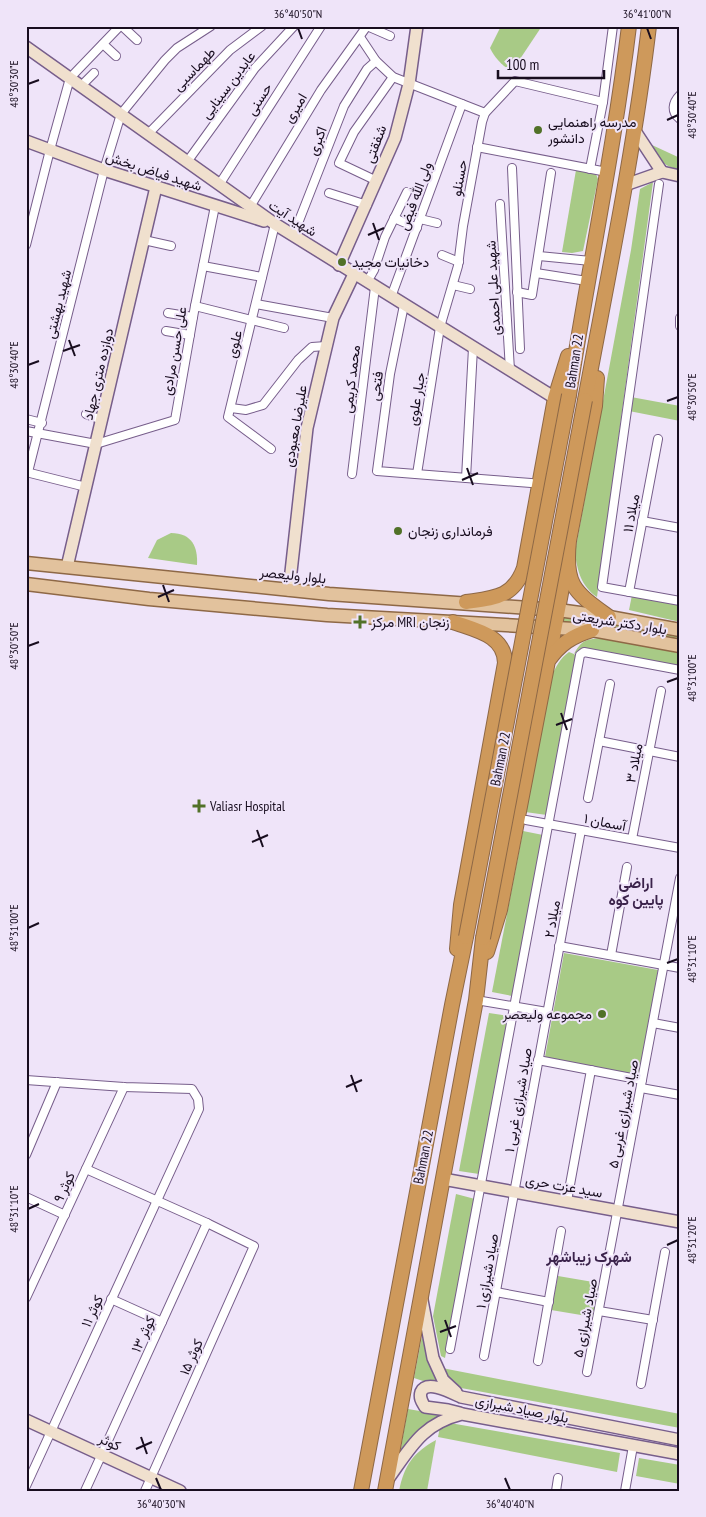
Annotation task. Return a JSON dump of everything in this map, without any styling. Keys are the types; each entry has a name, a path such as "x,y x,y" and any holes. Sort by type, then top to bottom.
{"highway":[{"name":"Bahman 22","path":"361,1491 569,395 587,281 621,96 629,26"},
{"name":"Bahman 22","path":"385,1486 476,1000 483,938 635,131 649,26"},
{"path":"478,981 500,910 555,628 595,406 602,309"},
{"path":"466,602 502,596 519,581 524,568 554,398 582,310"},
{"path":"530,535 540,546 548,548 555,548 569,542"},
{"path":"567,562 574,588 582,598 609,617"},
{"path":"452,1004 461,905 505,663 505,654 495,640 485,634 453,622"},
{"path":"548,661 558,648 569,639 592,630"},
{"path":"501,687 511,683 522,683 532,686 541,693"}],"main road":[{"name":"شفقتی","path":"340,265 395,138 409,84 417,26"},
{"name":"شهید آیت","path":"26,47 293,236 554,398"},
{"path":"635,131 662,172"},
{"name":"شهید فیاض بخش","path":"26,141 104,170 275,224"},
{"path":"625,185 662,172 680,176"},
{"name":"دوازده متری جهاد","path":"68,567 156,187"},
{"name":"علیرضا معبودی","path":"289,590 307,428 333,318 354,274"},
{"name":"بلوار ولیعصر","path":"26,563 330,594 466,602 558,610"},
{"path":"26,584 149,599 327,615 555,628"},
{"path":"327,615 330,594"},
{"name":"بلوار دکتر شریعتی","path":"558,610 680,630"},
{"name":"بلوار دکتر شریعتی","path":"555,628 592,630 680,646"},
{"name":"سید عزت حری","path":"443,1179 680,1222"},
{"path":"421,1293 429,1341 437,1370 443,1380 461,1397"},
{"name":"بلوار صیاد شیرازی","path":"680,1440 461,1397 431,1386 425,1388 421,1393 421,1401 425,1406 680,1454"},
{"name":"بلوار صیاد شیرازی","path":"385,1486 422,1434 441,1421 462,1414"},
{"name":"کوثر","path":"26,1420 180,1491"}],"street":[{"path":"26,245 70,78 121,26 137,40"},
{"path":"120,114 177,48 211,26"},
{"name":"طهماسبی","path":"148,134 230,50 262,26"},
{"name":"عابدین سینایی","path":"186,162 255,68 294,26"},
{"name":"حسنی","path":"219,184 321,26"},
{"path":"367,26 390,36"},
{"name":"امیری","path":"250,207 321,90 367,26"},
{"path":"590,169 603,102 613,26"},
{"path":"360,37 376,61 393,77 485,113 515,81 603,102"},
{"path":"103,44 116,56"},
{"name":"اکبری","path":"293,236 344,106 367,69 376,61"},
{"path":"81,86 94,73"},
{"path":"377,182 339,163 354,132 393,77"},
{"path":"680,96 676,99 673,108 674,113 680,119"},
{"name":"ولی الله فیض","path":"391,297 462,104"},
{"name":"حسنلو","path":"440,327 459,262 463,226 485,113"},
{"name":"شهید بهشتی","path":"27,472 42,423 104,170 120,114"},
{"path":"477,147 607,172"},
{"path":"512,168 520,349"},
{"path":"517,292 532,295 551,173"},
{"path":"658,184 602,587 679,601 680,592"},
{"name":"محمد کریمی","path":"352,474 371,284 385,237 407,192"},
{"path":"329,193 367,205"},
{"name":"شهید علی احمدی","path":"500,204 510,370"},
{"name":"علی حسن مرادی","path":"96,444 175,420 215,206"},
{"path":"394,218 417,228"},
{"path":"420,219 437,223"},
{"name":"علوی","path":"231,408 275,224"},
{"path":"144,240 171,246"},
{"path":"442,255 459,262"},
{"path":"539,256 591,262"},
{"path":"203,266 262,277"},
{"path":"536,273 587,281"},
{"path":"453,285 470,289"},
{"path":"256,304 333,318"},
{"name":"فتحی","path":"404,305 390,374 377,471 417,474"},
{"path":"195,306 284,328"},
{"path":"168,313 193,316"},
{"path":"680,318 680,326"},
{"name":"جبار علوی","path":"417,474 440,327"},
{"path":"166,331 190,335"},
{"path":"271,449 228,417 231,408 246,410 263,405 298,360 312,347 326,346"},
{"path":"466,478 473,348"},
{"path":"86,414 102,420"},
{"path":"26,419 42,423"},
{"path":"26,431 96,444"},
{"name":"میلاد ۱۱","path":"629,592 658,440"},
{"path":"27,472 86,487"},
{"path":"417,474 531,483"},
{"path":"642,522 680,528"},
{"path":"450,1349 580,655 584,652 680,670"},
{"path":"588,798 610,684"},
{"name":"میلاد ۳","path":"632,839 661,691"},
{"path":"599,741 680,757"},
{"name":"آسمان ۱","path":"526,820 680,848"},
{"name":"میلاد ۲","path":"547,1012 581,830"},
{"path":"611,955 627,867"},
{"name":"صیاد شیرازی غربی ۵","path":"618,1210 680,878"},
{"path":"559,946 680,968"},
{"path":"476,1000 547,1012"},
{"name":"صیاد شیرازی غربی ۱","path":"514,1192 547,1012"},
{"path":"653,1023 680,1028"},
{"path":"538,1060 591,1070 680,1095"},
{"path":"567,1202 591,1070"},
{"path":"26,1080 124,1087"},
{"path":"26,1155 57,1082"},
{"name":"کوثر ۹","path":"26,1298 124,1087"},
{"name":"کوثر ۱۱","path":"26,1486 199,1109 198,1099 192,1089 124,1087"},
{"path":"86,1169 208,1223"},
{"name":"صیاد شیرازی ۱","path":"484,1356 514,1192"},
{"path":"26,1197 65,1215"},
{"name":"صیاد شیرازی ۵","path":"588,1372 618,1210"},
{"name":"۱۵ کوثر","path":"145,1491 254,1246 208,1223"},
{"name":"کوثر ۱۳","path":"85,1491 208,1223"},
{"path":"538,1361 562,1231"},
{"path":"641,1384 666,1252"},
{"path":"496,1292 549,1302"},
{"path":"111,1299 162,1322"},
{"path":"599,1311 653,1320"},
{"path":"625,1491 633,1446"},
{"path":"556,1491 558,1478"}],"green space":[{"path":"501,26 542,26 512,71 499,61 490,48"},
{"path":"652,145 680,158 680,170 662,162"},
{"path":"576,170 596,174 598,179 583,251 562,252"},
{"path":"653,182 597,597 587,588 581,577 575,552 631,250 640,189"},
{"path":"631,397 680,406 680,421 629,411"},
{"path":"171,533 184,535 189,538 195,547 197,565 148,558 157,540"},
{"path":"632,595 680,605 680,622 629,610"},
{"path":"561,615 680,635 680,641 560,622"},
{"path":"604,638 680,653 680,666 583,648 574,654 580,645 586,641"},
{"path":"569,652 576,656 547,815 525,812 551,677 563,657"},
{"path":"523,831 543,835 512,996 492,992"},
{"name":"مجموعه ولیعصر","path":"564,953 658,970 639,1075 545,1057"},
{"path":"489,1013 509,1016 479,1174 459,1171"},
{"path":"456,1194 475,1199 445,1358 441,1356 433,1316"},
{"path":"558,1276 599,1283 593,1317 551,1310"},
{"path":"422,1336 434,1375 446,1386 436,1380 426,1382 414,1378"},
{"path":"442,1368 680,1414 680,1428 461,1388 451,1381"},
{"path":"408,1409 443,1415 424,1426 400,1453"},
{"path":"450,1423 620,1453 617,1472 438,1437 440,1427"},
{"path":"436,1440 427,1491 399,1491 411,1460 422,1449"},
{"path":"639,1458 680,1465 680,1484 636,1476"}],"place":[{"name":"مدرسه راهنمایی دانشور","path":"538,130"},
{"name":"دخانیات مجید","path":"342,262"},
{"name":"فرمانداری زنجان","path":"398,531"},
{"name":"مرکز MRI زنجان","path":"360,622"},
{"name":"Valiasr Hospital","path":"199,806"},
{"name":"مجموعه ولیعصر","path":"602,1014"}],"district":[{"name":"اراضی پایین کوه","path":"636,890"},
{"name":"شهرک زیباشهر","path":"589,1256"}]}
